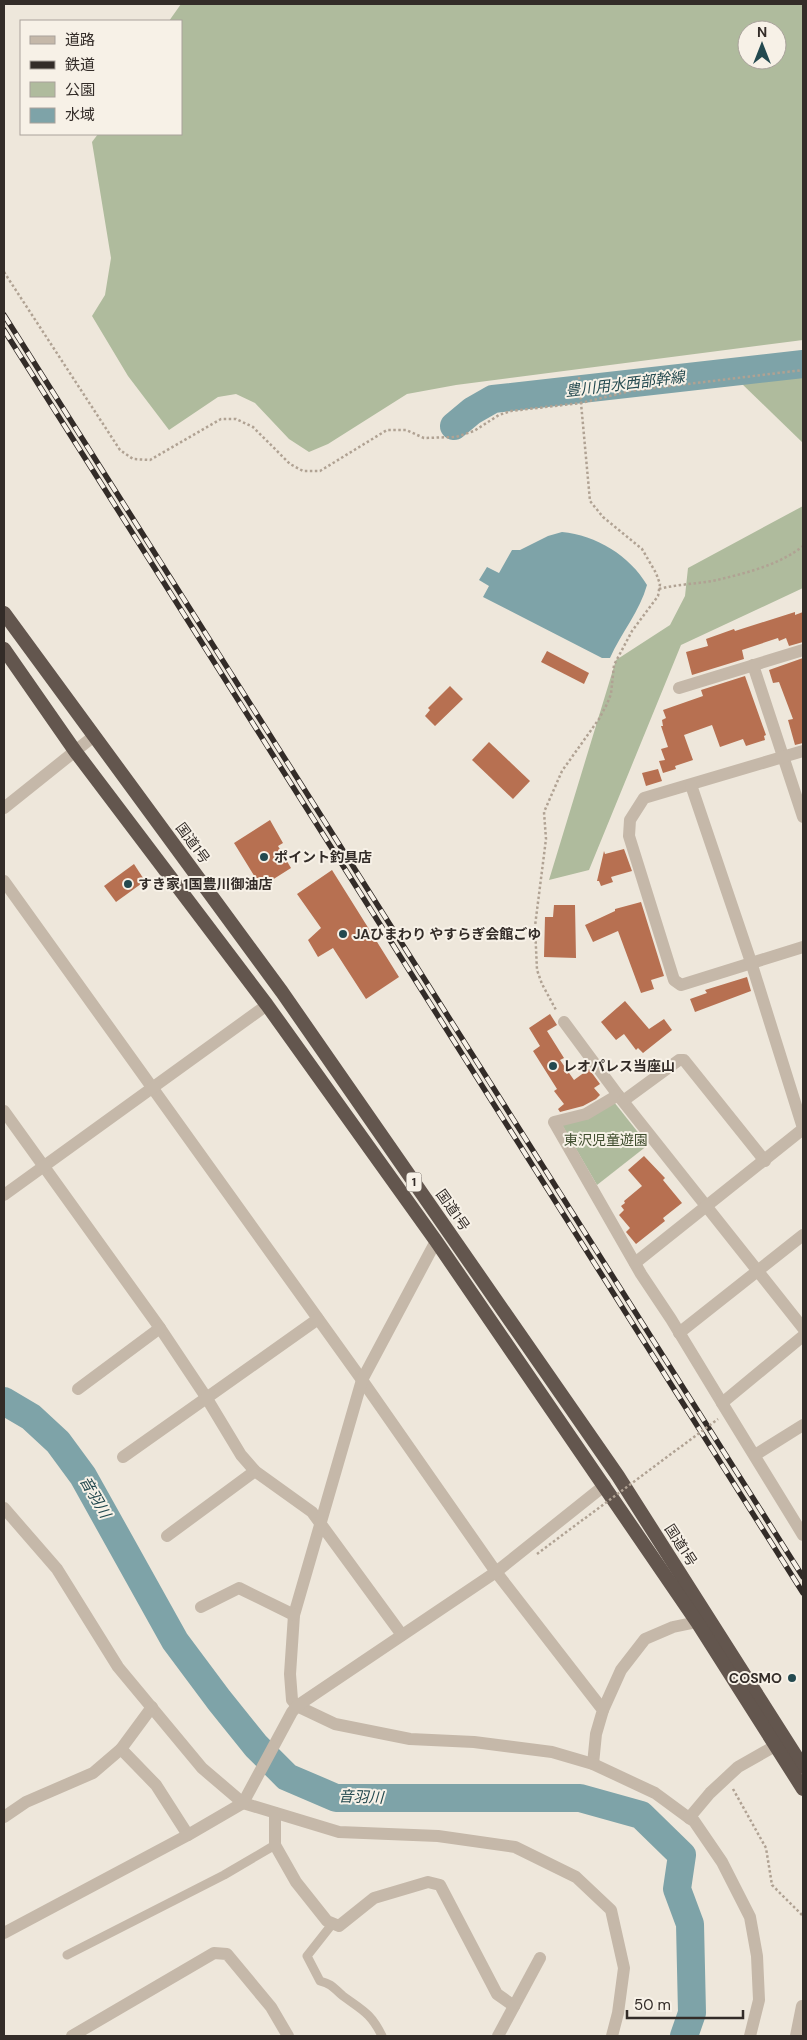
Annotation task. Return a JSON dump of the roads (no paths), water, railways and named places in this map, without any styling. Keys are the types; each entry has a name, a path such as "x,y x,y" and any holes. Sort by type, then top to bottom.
{"highway":[{"name":"国道1号","path":"4,612 282,992 618,1476 802,1765"},
{"name":"1","path":"4,649 75,751 266,1005 436,1241 697,1622 803,1789"}],"street":[{"path":"679,688 803,650"},
{"path":"753,665 803,817"},
{"path":"4,808 94,736"},
{"path":"803,750 644,798 630,820 630,836 674,980 681,985 803,947"},
{"path":"635,1263 708,1207 803,1129 751,962 691,785"},
{"path":"4,881 362,1380 496,1572 603,1710"},
{"path":"4,1195 266,1005"},
{"path":"564,1022 621,1098 803,1328"},
{"path":"765,1161 684,1060 679,1060 621,1098 586,1114 554,1122 635,1263 756,1455 803,1535"},
{"path":"4,1111 160,1328 206,1397 241,1455 255,1471 312,1512 402,1635"},
{"path":"679,1333 803,1235"},
{"path":"294,1709 290,1674 294,1615 362,1380 436,1241"},
{"path":"123,1457 318,1319"},
{"path":"78,1389 160,1328"},
{"path":"722,1403 803,1336"},
{"path":"756,1455 803,1425"},
{"path":"167,1536 255,1471"},
{"path":"4,1933 188,1836 245,1798 294,1709 496,1572 605,1486"},
{"path":"4,1508 58,1569 118,1667 202,1768 245,1798 275,1812 339,1832 438,1836 515,1847 576,1877 611,1910 622,1958 624,1968 618,2013 612,2036"},
{"path":"201,1607 239,1588 294,1615"},
{"path":"593,1764 596,1734 603,1710 621,1670 645,1639 673,1628 697,1622"},
{"path":"4,1818 26,1802 93,1773 120,1749 152,1707"},
{"path":"294,1709 334,1724 410,1739 474,1742 552,1752 593,1764 655,1793 694,1821 722,1862 750,1917 756,1956 759,2000 750,2036"},
{"path":"689,1818 710,1793 738,1767 775,1746"},
{"path":"120,1749 156,1785 188,1836"},
{"path":"275,1812 276,1844 296,1882 327,1921 339,1926 374,1898 428,1882 440,1885 497,1994 514,2006"},
{"path":"72,2036 214,1953 227,1954 271,2007 288,2036"},
{"path":"498,2036 540,1958"},
{"path":"796,2036 802,2006"}],"lane":[{"path":"68,1955 224,1875 276,1844"},
{"path":"333,1923 307,1956 320,1981 331,1984 342,1995 366,2011 382,2036"}],"water":[{"path":"562,532 587,537 611,549 631,565 647,585 640,604 610,658 602,658 483,597 489,586 479,580 487,567 499,573 512,550 520,550 548,536"}],"waterway":[{"name":"豊川用水西部幹線","path":"454,426 472,411 493,399 803,364"},
{"name":"音羽川","path":"4,1401 31,1417 58,1442 83,1476 175,1641 256,1746 287,1777 336,1798 580,1798 641,1815 682,1855 677,1889 690,1924 692,2013 684,2036"}],"railway":[{"path":"4,315 803,1577"},
{"path":"4,330 803,1593"}],"place":[{"name":"ポイント釣具店","path":"264,857"},
{"name":"すき家 1国豊川御油店","path":"128,884"},
{"name":"JAひまわり やすらぎ会館ごゆ","path":"343,934"},
{"name":"レオパレス当座山","path":"553,1066"},
{"name":"COSMO","path":"792,1678"}],"park label":[{"name":"東沢児童遊園","path":"606,1140"}]}
